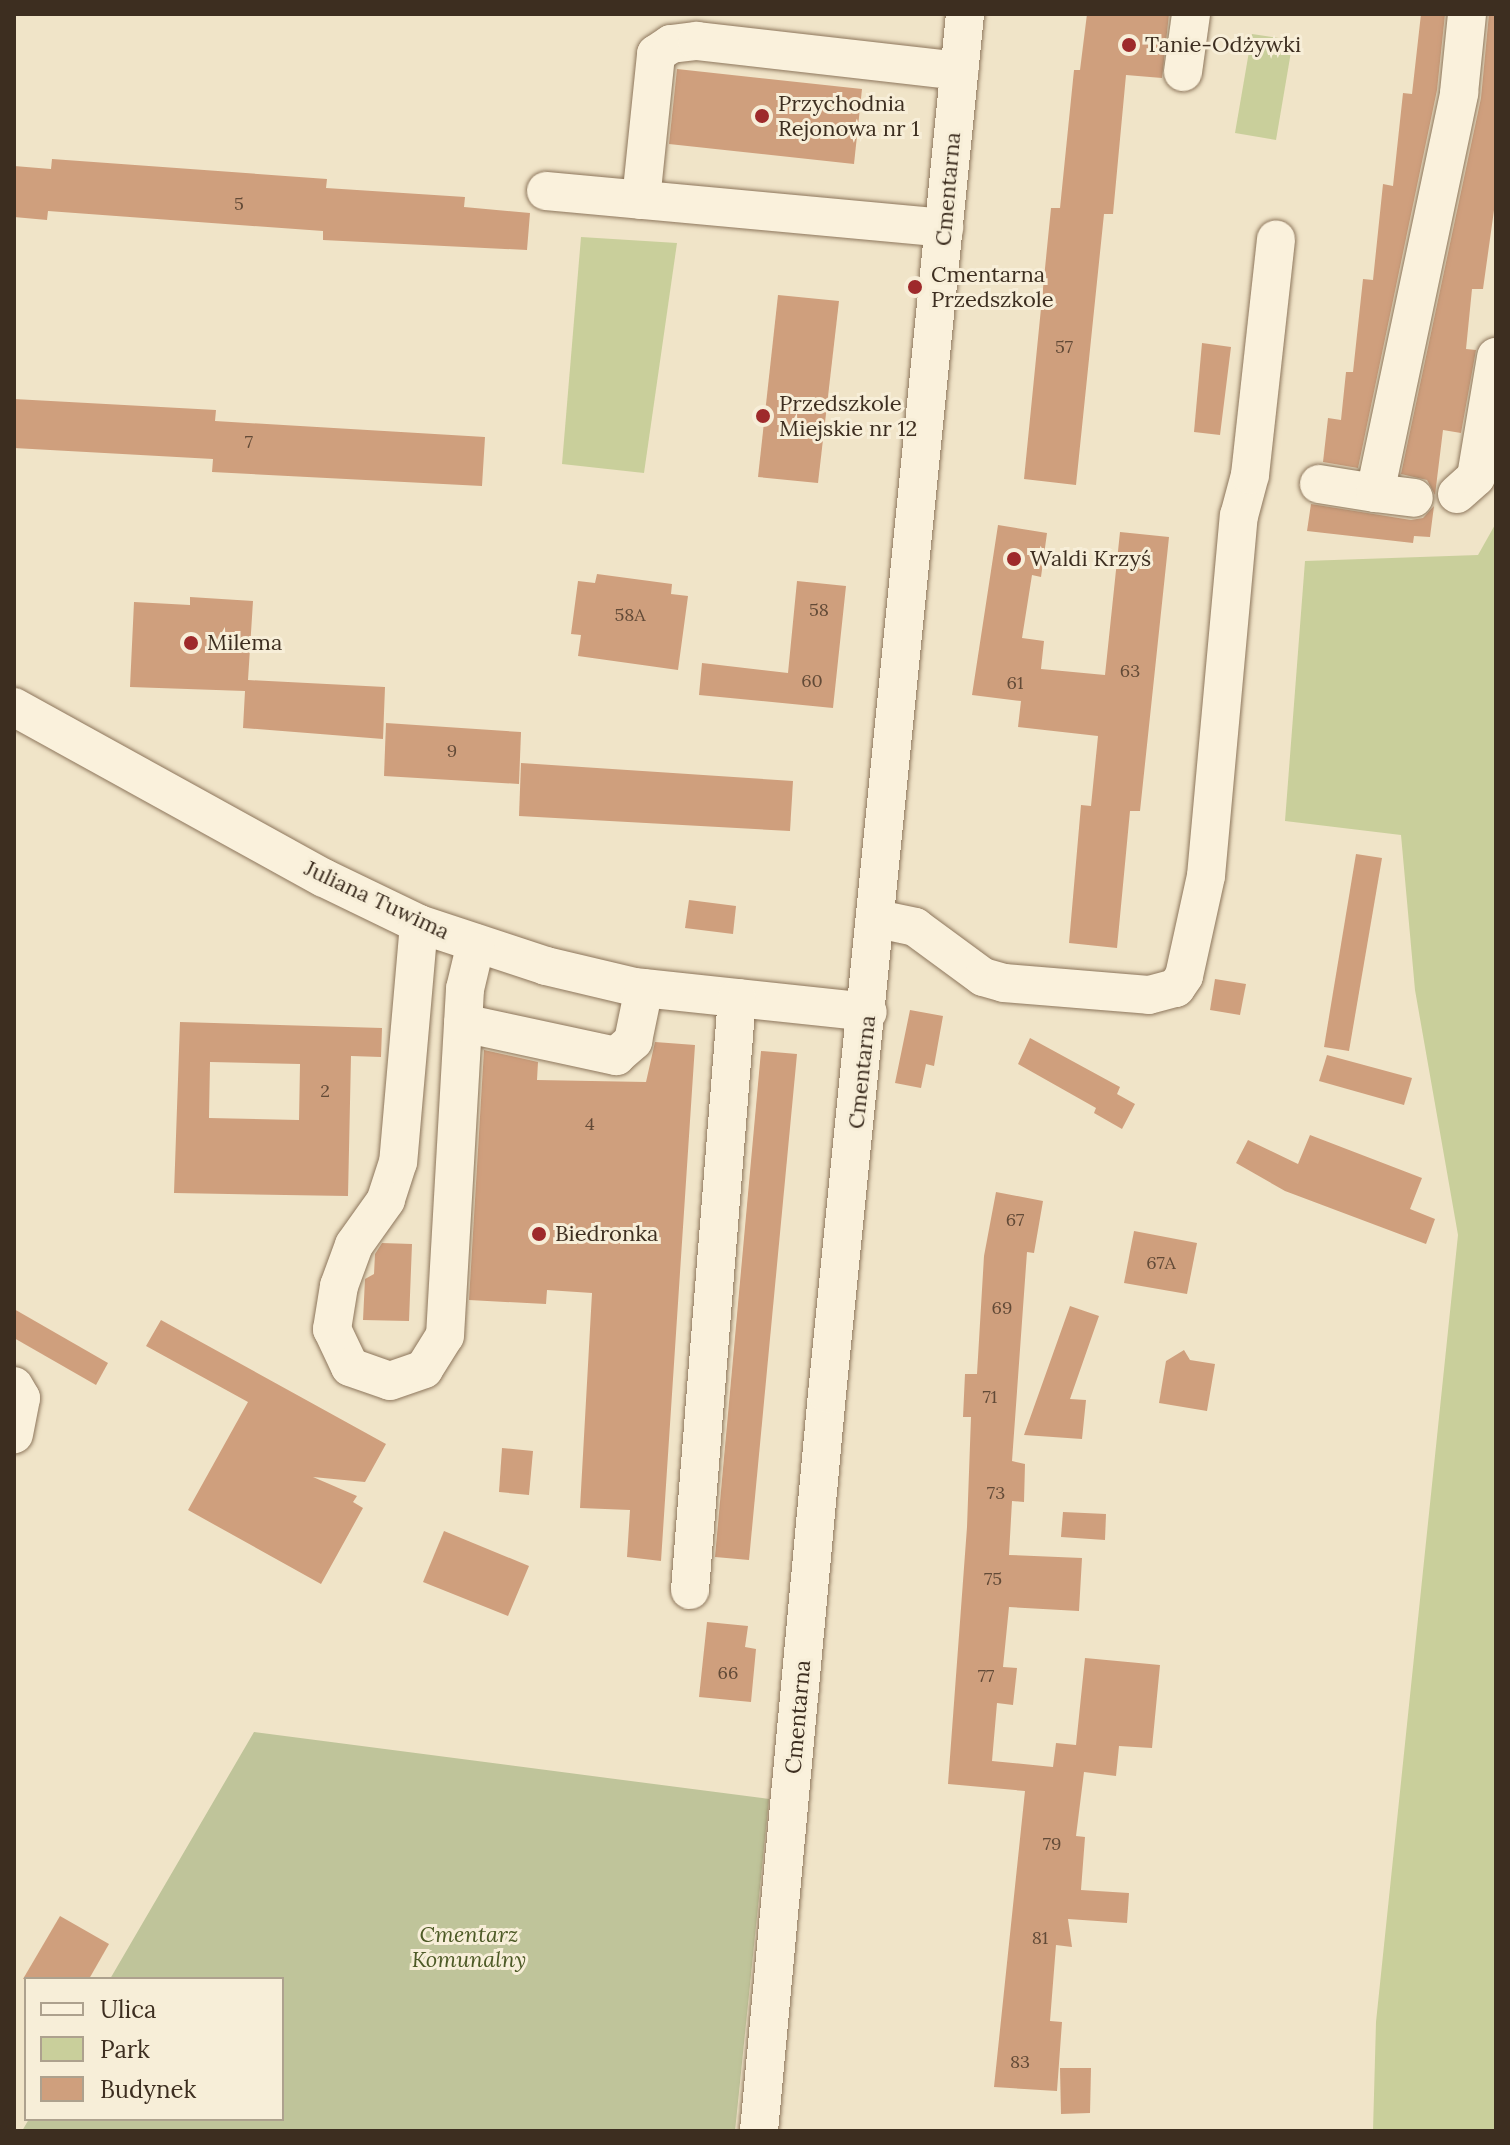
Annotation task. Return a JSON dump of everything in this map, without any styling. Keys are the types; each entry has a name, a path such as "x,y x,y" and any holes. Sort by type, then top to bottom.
{"street":[{"name":"Cmentarna","path":"759,2131 827,1394 878,919 965,14"},
{"path":"1183,72 1191,14"},
{"path":"1375,493 1459,93 1467,14"},
{"path":"641,200 656,54 671,44 697,41 959,71"},
{"path":"546,191 944,228"},
{"path":"878,919 915,927 983,977 1004,983 1149,995 1176,988 1184,976 1206,876 1239,516 1250,475 1276,239"},
{"path":"1457,494 1476,477 1496,357"},
{"path":"1319,484 1414,498"},
{"name":"Juliana Tuwima","path":"14,707 324,878 419,924 546,966 644,988 868,1012"},
{"path":"419,924 398,1162 386,1200 354,1245 339,1286 332,1329 350,1367 390,1381 424,1369 445,1336 463,1023 476,943"},
{"path":"463,1023 616,1056 633,1041 644,988"},
{"path":"690,1590 737,998"},
{"path":"14,1386 21,1398 14,1434"}],"green space":[{"path":"1252,34 1293,40 1276,140 1235,133"},
{"path":"581,237 677,243 644,473 562,464"},
{"path":"1496,523 1496,2131 1373,2131 1376,2022 1458,1235 1415,990 1401,835 1285,821 1305,561 1478,555"},
{"name":"Cmentarz Komunalny","path":"254,1732 769,1799 735,2131 22,2131 28,2121 284,2121 284,1977 111,1977"}],"building":[{"path":"1087,14 1169,14 1162,78 1126,75 1113,214 1104,214 1076,485 1024,479 1051,208 1060,208 1074,70 1080,70"},
{"path":"1421,14 1445,14 1437,90 1358,468 1323,462 1328,418 1341,420 1346,372 1353,372 1363,279 1373,280 1383,184 1393,186 1403,93 1412,94"},
{"path":"1489,14 1496,14 1496,196 1483,289 1472,289 1466,349 1476,350 1461,433 1443,430 1435,495 1427,480 1401,474 1481,98"},
{"name":"Przychodnia Rejonowa nr 1","path":"677,69 862,89 854,164 669,144"},
{"path":"52,159 327,179 326,188 465,197 464,207 530,213 527,250 323,240 323,231 48,211 47,220 14,217 14,166 51,169"},
{"path":"778,295 839,301 818,483 758,477"},
{"path":"1202,343 1231,347 1220,435 1194,432"},
{"path":"14,399 216,410 215,421 485,437 482,486 212,472 213,459 14,448"},
{"path":"1311,504 1411,520 1423,518 1434,506 1430,537 1414,536 1413,543 1307,531"},
{"path":"998,525 1047,533 1041,577 1032,575 1022,638 1044,641 1041,669 1105,675 1120,532 1169,537 1140,811 1130,811 1117,948 1069,943 1081,805 1091,806 1098,736 1018,727 1021,701 972,695"},
{"path":"597,574 672,584 671,594 688,596 678,670 578,656 581,635 571,634 578,581 595,583"},
{"path":"797,581 846,586 833,708 699,695 702,663 788,673"},
{"path":"190,597 253,601 248,680 385,687 383,739 243,728 245,691 130,687 134,602 190,605"},
{"path":"386,723 521,732 519,784 384,776"},
{"path":"521,763 793,781 790,831 519,816"},
{"path":"1356,854 1382,858 1349,1051 1324,1047"},
{"path":"689,900 736,906 733,934 685,928"},
{"path":"1215,979 1246,984 1240,1015 1210,1010"},
{"path":"910,1010 943,1016 934,1066 926,1064 921,1088 895,1083"},
{"path":"180,1022 382,1028 381,1057 351,1056 348,1196 174,1193","holes":["210,1062 300,1064 299,1120 209,1118"]},
{"path":"1030,1038 1120,1087 1117,1094 1135,1104 1122,1129 1094,1113 1096,1108 1018,1064"},
{"path":"655,1042 695,1045 661,1561 627,1557 630,1510 580,1508 592,1293 547,1290 546,1304 469,1300 484,1050 538,1062 537,1080 646,1082"},
{"path":"761,1051 797,1054 749,1560 715,1557"},
{"path":"1327,1055 1412,1078 1404,1105 1319,1081"},
{"path":"1310,1135 1422,1178 1410,1209 1435,1219 1426,1244 1285,1191 1236,1163 1248,1140 1298,1164"},
{"path":"996,1192 1043,1201 1034,1253 1027,1252 1012,1461 1025,1464 1024,1502 1012,1501 1009,1555 1082,1558 1079,1611 1009,1607 1003,1667 1017,1668 1013,1705 997,1703 992,1761 1053,1767 1056,1743 1076,1745 1085,1658 1160,1665 1152,1748 1119,1746 1116,1776 1084,1772 1076,1836 1085,1837 1081,1890 1129,1893 1127,1923 1068,1919 1072,1947 1056,1945 1050,2021 1062,2022 1057,2091 994,2087 1025,1791 948,1784 967,1527 971,1417 963,1417 965,1374 977,1374 984,1256"},
{"path":"1134,1231 1197,1243 1187,1294 1124,1283"},
{"path":"382,1243 412,1244 409,1321 363,1320 365,1279 374,1274 375,1254"},
{"path":"1070,1306 1099,1316 1070,1399 1086,1400 1082,1439 1024,1435"},
{"path":"14,1309 108,1363 96,1385 14,1338"},
{"path":"161,1320 386,1444 365,1482 313,1477 357,1496 353,1502 363,1508 321,1584 188,1510 248,1402 146,1346"},
{"path":"1184,1350 1190,1360 1215,1364 1207,1411 1159,1403 1166,1361"},
{"path":"502,1448 533,1451 529,1495 499,1492"},
{"path":"1063,1512 1106,1514 1105,1540 1061,1537"},
{"path":"444,1531 529,1566 508,1616 423,1582"},
{"path":"707,1622 748,1626 745,1647 756,1649 751,1702 699,1697"},
{"path":"60,1916 109,1944 90,1977 24,1977"},
{"path":"1060,2068 1091,2068 1090,2113 1061,2114"}],"place":[{"name":"Tanie-Odżywki","path":"1129,45"},
{"name":"Przychodnia Rejonowa nr 1","path":"762,116"},
{"name":"Cmentarna Przedszkole","path":"915,287"},
{"name":"Przedszkole Miejskie nr 12","path":"763,416"},
{"name":"Waldi Krzyś","path":"1014,559"},
{"name":"Milema","path":"191,643"},
{"name":"Biedronka","path":"539,1234"}]}
